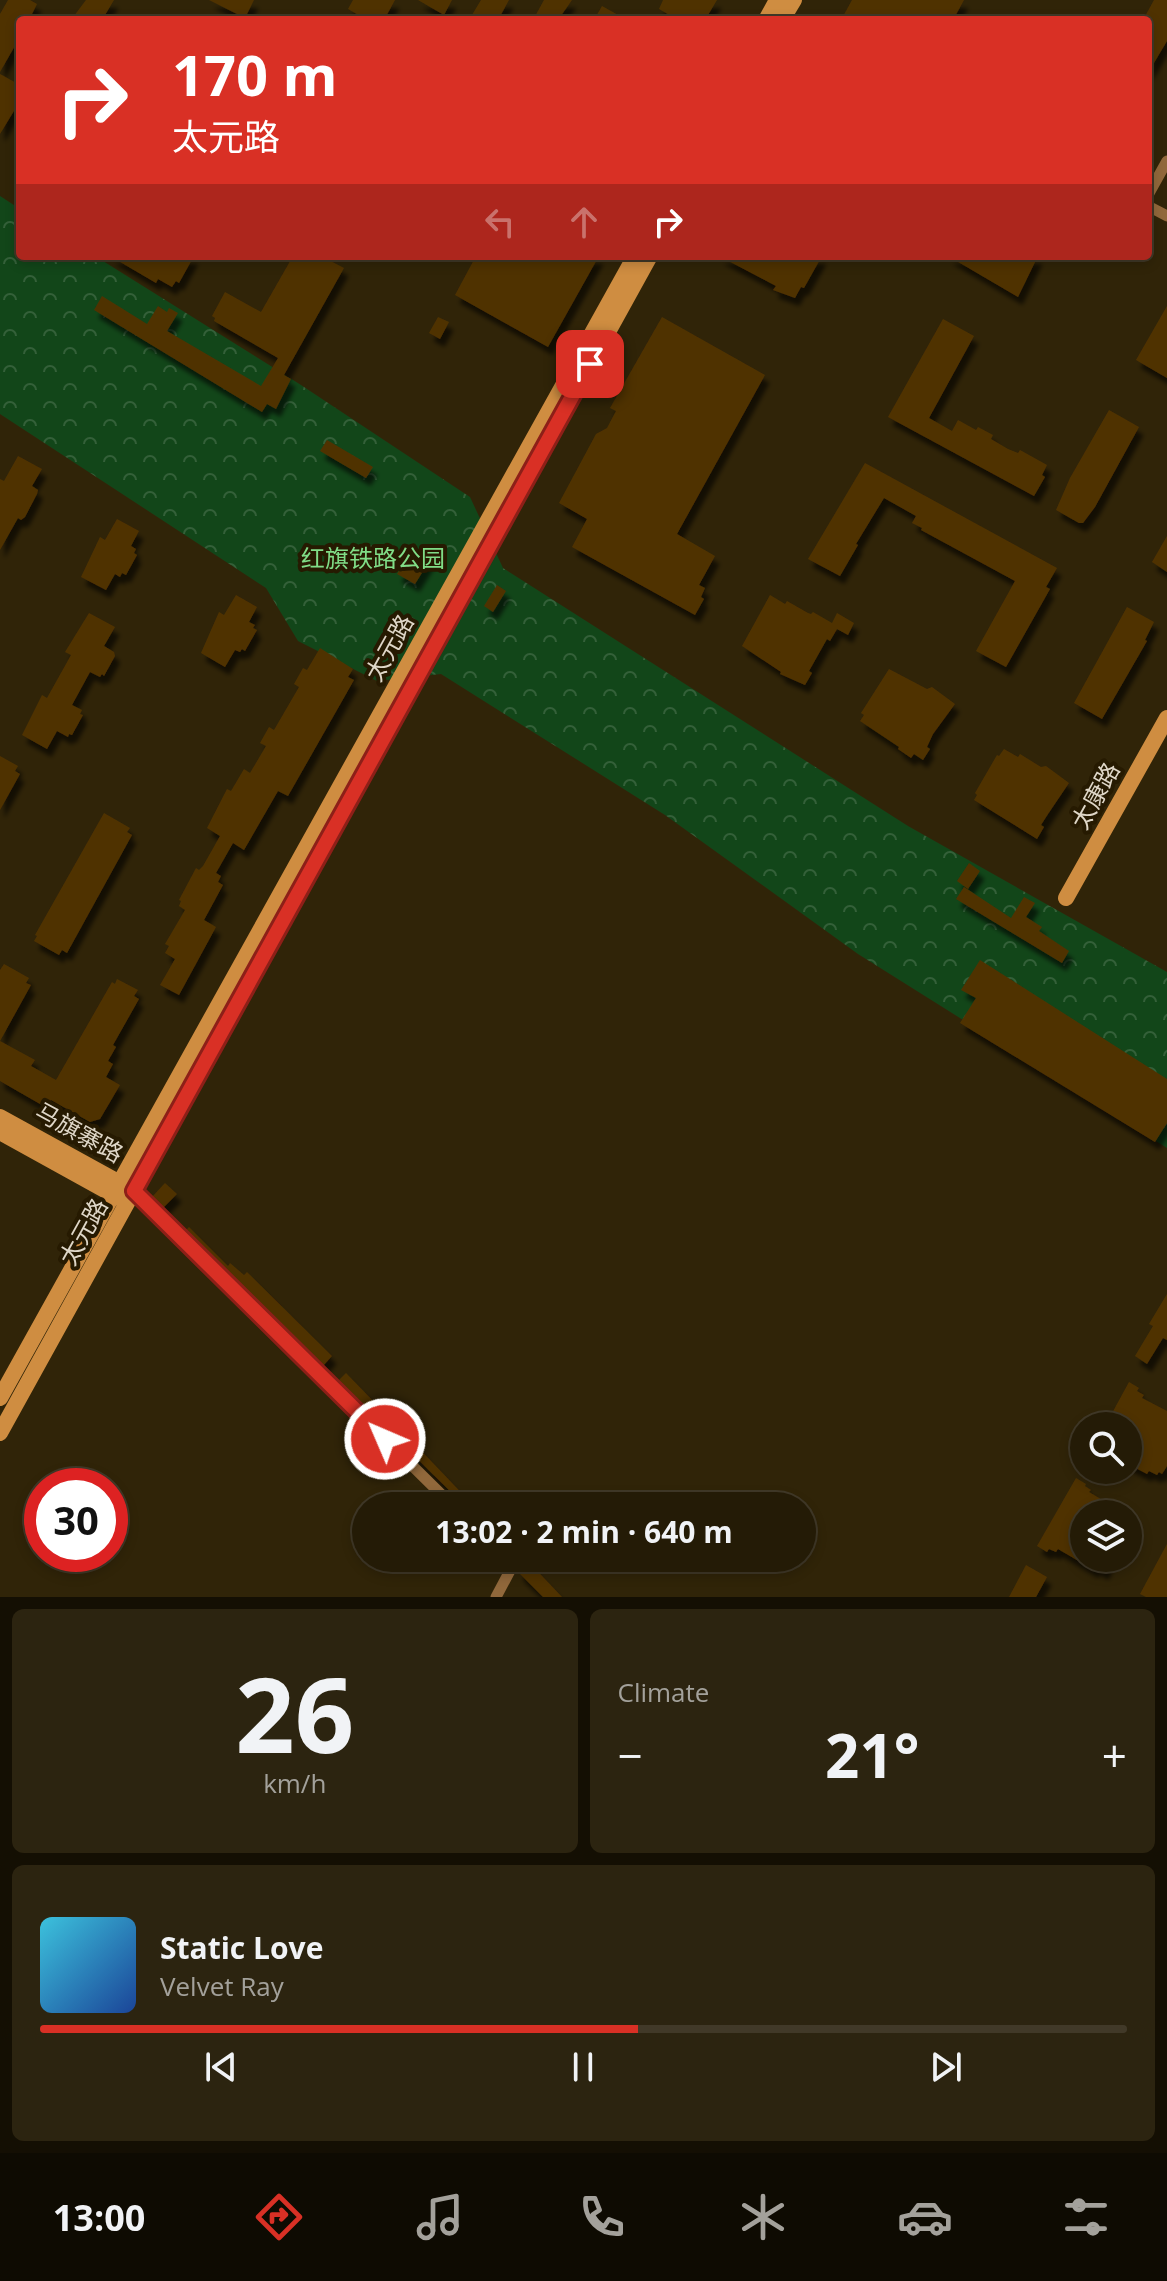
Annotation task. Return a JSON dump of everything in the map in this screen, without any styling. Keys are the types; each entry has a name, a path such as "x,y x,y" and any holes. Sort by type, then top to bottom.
{"main road":[{"name":"太元路","path":"0,1433 124,1193 633,260"},
{"name":"太元路","path":"0,1398 124,1193 648,260"},
{"name":"太康路","path":"1066,898 1167,718"},
{"name":"马旗寨路","path":"0,1117 124,1193"},
{"name":"马旗寨路","path":"0,1132 124,1193"}],"street":[{"path":"1152,188 1167,161"},
{"path":"124,1193 438,1492"},
{"path":"496,1597 509,1572"}],"green space":[{"name":"红旗铁路公园","path":"0,196 16,206 16,260 101,260 301,385 470,497 503,568 908,826 1167,972 1167,1148 858,954 665,815 441,674 377,681 298,641 266,588 0,414"}],"building":[{"path":"8,0 30,0 37,4 31,16 16,16 16,44 0,72 0,14"},
{"path":"86,0 114,0 104,16 74,16"},
{"path":"209,0 254,0 246,16"},
{"path":"353,0 395,0 386,16 360,16 348,9"},
{"path":"418,0 452,0 444,15"},
{"path":"481,0 509,0 500,16 472,15"},
{"path":"544,0 572,0 561,16 535,16"},
{"path":"663,0 717,0 707,16 671,16 659,9"},
{"path":"852,0 964,0 955,16 843,16"},
{"path":"1154,0 1167,0 1167,41 1152,66 1152,16 1145,16"},
{"path":"602,6 620,16 596,16"},
{"path":"0,74 16,83 16,108 0,134"},
{"path":"117,260 192,260 179,283 176,281 172,287 158,279 156,283"},
{"path":"291,260 329,260 344,268 284,375 291,379 276,409 267,404 262,412 94,310 102,296 147,324 158,306 167,312 169,308 178,313 167,331 261,386 278,358 214,321 212,316 225,292 261,312"},
{"path":"474,260 597,260 548,347 455,295"},
{"path":"727,260 820,260 795,298 773,290 776,286"},
{"path":"955,260 1036,260 1018,297"},
{"path":"1167,306 1167,378 1136,360"},
{"path":"438,317 449,322 440,339 429,333"},
{"path":"662,317 765,375 677,534 715,556 699,585 705,588 701,597 704,599 695,615 572,547 587,519 559,503 596,434 607,428 616,411 610,408"},
{"path":"943,319 974,336 929,418 952,431 958,420 976,430 978,427 993,435 991,439 1008,449 1018,453 1020,450 1047,465 1042,475 1045,477 1034,496 888,417"},
{"path":"1109,410 1139,427 1095,507 1083,523 1079,523 1056,510 1070,478"},
{"path":"327,440 373,467 366,478 320,451"},
{"path":"18,456 42,469 32,486 38,490 25,517 21,520 18,518 0,550 0,479 4,481"},
{"path":"865,463 1057,568 1046,587 1050,589 1006,667 976,651 1015,581 921,530 912,523 916,516 884,498 840,576 808,559"},
{"path":"117,519 139,531 131,546 136,549 134,553 137,555 126,575 122,573 120,577 115,574 106,590 81,577 100,537 105,540"},
{"path":"1167,536 1167,572 1152,562"},
{"path":"412,549 430,560 415,584 397,574"},
{"path":"497,585 506,591 493,612 484,606"},
{"path":"236,595 257,607 249,622 257,630 245,651 235,650 225,667 201,653 219,612 224,615"},
{"path":"770,595 832,623 837,613 854,623 848,635 837,629 830,641 827,639 809,671 812,673 805,685 780,674 742,646"},
{"path":"1127,607 1154,622 1147,641 1102,719 1074,703"},
{"path":"89,613 115,627 104,646 115,656 104,676 90,672 72,705 82,710 80,714 83,715 72,735 68,737 57,731 47,749 22,735 42,695 47,698 71,655 65,652"},
{"path":"320,648 353,669 348,677 354,680 288,796 278,791 244,850 233,843 216,873 221,876 218,882 223,885 204,920 216,927 179,995 160,985 175,959 165,953 169,946 165,944 185,910 179,906 179,900 196,868 199,870 203,866 220,836 207,828 227,789 231,791 244,769 250,773 266,746 260,743 269,727 274,730 299,687 294,684"},
{"path":"889,669 927,689 932,687 955,704 933,734 927,747 930,749 923,760 914,754 911,758 860,721 864,715 861,713"},
{"path":"1004,749 1018,757 1020,754 1041,767 1046,766 1069,783 1041,825 1044,827 1037,839 974,800 997,755"},
{"path":"0,756 18,766 15,771 20,774 0,810"},
{"path":"104,813 130,828 127,832 132,835 67,953 62,950 59,955 34,941 35,935"},
{"path":"969,863 980,871 968,889 957,881"},
{"path":"964,887 1011,918 1024,897 1035,903 1026,917 1042,927 1039,931 1069,951 1062,963 956,899"},
{"path":"980,960 1167,1079 1167,1123 1155,1142 960,1023 976,998 961,990"},
{"path":"4,964 29,978 26,983 31,985 0,1041 0,970"},
{"path":"117,979 138,990 134,996 139,999 113,1045 116,1047 108,1061 113,1064 106,1077 120,1085 100,1119 90,1122 51,1100 47,1108 0,1081 0,1041 35,1060 31,1066 56,1080 112,982 115,984"},
{"path":"165,1183 177,1194 163,1208 152,1197"},
{"path":"189,1227 228,1266 230,1263 244,1275 247,1272 332,1356 323,1366 186,1230"},
{"path":"1167,1294 1167,1340 1163,1338 1147,1364 1135,1356"},
{"path":"346,1373 461,1492 451,1492 338,1381"},
{"path":"1129,1382 1139,1388 1137,1391 1144,1395 1142,1398 1167,1411 1167,1466 1162,1474 1142,1471 1142,1412 1113,1412"},
{"path":"1073,1484 1086,1484 1091,1490 1089,1492 1102,1500 1070,1500 1070,1556 1058,1549 1047,1552 1037,1546"},
{"path":"1167,1544 1167,1597 1146,1597 1140,1594"},
{"path":"1026,1565 1047,1577 1036,1597 1009,1597"},
{"path":"538,1572 562,1597 543,1597 519,1573"}],"route":[{"path":"385,1439 134,1191 590,364"}]}
